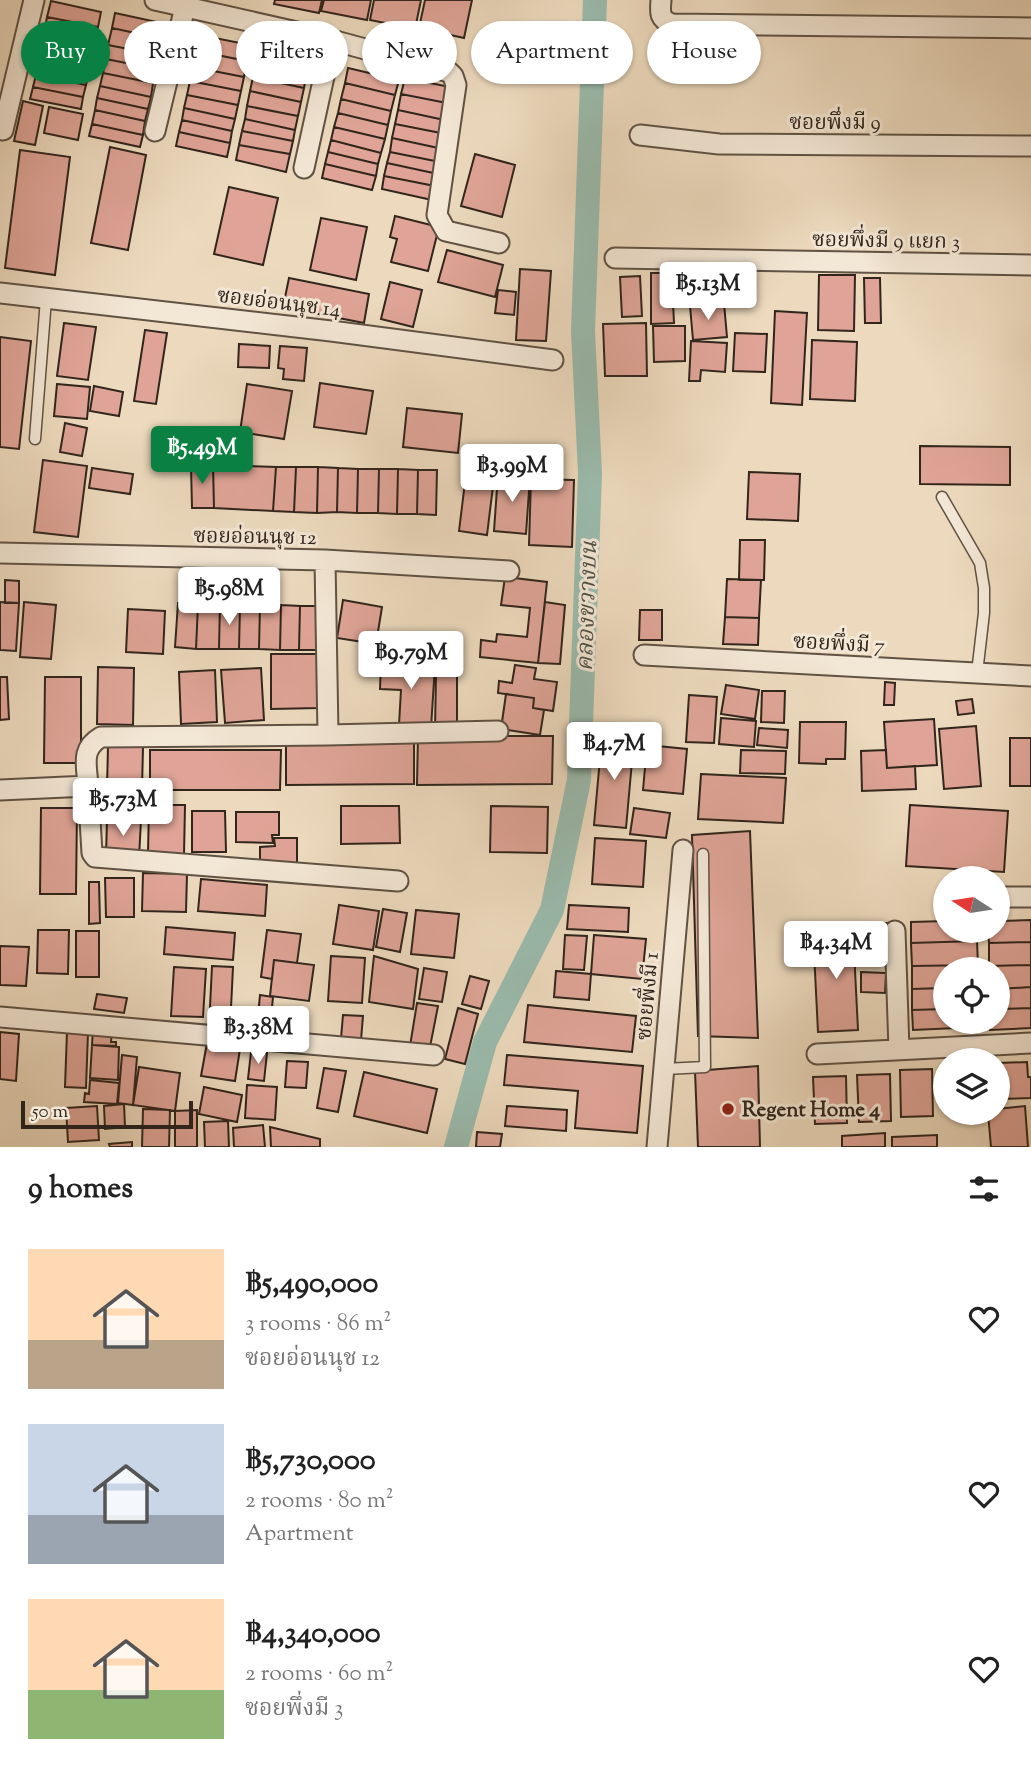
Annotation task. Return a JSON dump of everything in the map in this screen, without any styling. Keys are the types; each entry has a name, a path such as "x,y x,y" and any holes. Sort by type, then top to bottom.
{"street":[{"path":"2,130 34,0"},
{"path":"155,0 247,21"},
{"path":"660,0 661,18 672,24 1031,28"},
{"path":"155,131 184,7"},
{"path":"348,44 449,72 453,76 456,85 437,215 446,230 499,243"},
{"path":"304,168 322,84"},
{"name":"ซอยพึ่งมี 9","path":"640,135 719,144 1031,146"},
{"name":"ซอยพึ่งมี 9 แยก 3","path":"615,258 1031,265"},
{"name":"ซอยอ่อนนุช 14","path":"0,293 553,360"},
{"name":"ซอยอ่อนนุช 12","path":"0,553 325,561 509,571"},
{"path":"325,561 328,735"},
{"name":"ซอยพึ่งมี 7","path":"644,655 1031,676"},
{"path":"398,881 95,857 92,853 86,755 88,749 102,737 498,731"},
{"path":"0,790 88,786"},
{"name":"ซอยพึ่งมี 1","path":"657,1147 683,850"},
{"path":"1010,897 1031,897"},
{"path":"895,931 899,1049"},
{"path":"0,1017 434,1055"},
{"path":"817,1054 1031,1043"}],"lane":[{"path":"35,439 46,299"},
{"path":"942,497 980,562 984,613 977,673"},
{"path":"664,1069 705,1067 703,854"}],"building":[{"path":"275,0 322,0 319,13 274,4"},
{"path":"324,0 371,0 367,20 321,11"},
{"path":"374,0 421,0 417,21 370,20"},
{"path":"425,0 472,0 464,38 457,36 457,21 420,21"},
{"path":"51,1 101,12 99,21 67,21 47,17"},
{"path":"115,13 152,21 124,21 124,31 112,28"},
{"path":"47,17 67,21 46,21"},
{"path":"112,28 124,31 124,48 110,45"},
{"path":"222,39 236,42 236,59 222,56"},
{"path":"110,45 124,48 124,63 110,60"},
{"path":"222,56 236,59 236,75 222,73"},
{"path":"110,60 124,63 124,77 110,74"},
{"path":"348,68 362,71 362,84 398,84 395,95 348,84"},
{"path":"222,73 236,75 236,84 242,84 241,91 205,84 222,84"},
{"path":"110,74 124,77 124,84 153,84 151,97 100,86 110,84"},
{"path":"34,84 86,85 83,97 33,87"},
{"path":"189,84 205,84 241,91 238,105 187,95"},
{"path":"252,84 285,84 304,88 301,102 250,91"},
{"path":"285,84 305,84 304,88"},
{"path":"345,84 348,84 395,95 391,111 341,99"},
{"path":"404,84 435,84 455,88 452,104 401,94"},
{"path":"100,86 151,97 148,109 97,98"},
{"path":"33,87 83,97 81,109 30,99"},
{"path":"250,91 301,102 298,116 247,106"},
{"path":"401,94 452,104 449,121 398,110"},
{"path":"187,95 238,105 235,119 184,108"},
{"path":"97,98 148,109 145,121 95,110"},
{"path":"341,99 391,111 388,125 338,113"},
{"path":"23,101 43,106 35,145 14,141"},
{"path":"247,106 298,116 295,130 245,119"},
{"path":"49,107 83,114 78,140 44,133"},
{"path":"184,108 235,119 232,131 182,120"},
{"path":"95,110 145,121 143,135 92,124"},
{"path":"398,110 449,121 446,134 395,124"},
{"path":"338,113 388,125 385,139 334,127"},
{"path":"245,119 295,130 293,141 242,131"},
{"path":"182,120 232,131 230,143 179,132"},
{"path":"92,124 143,135 140,147 89,136"},
{"path":"395,124 446,134 443,149 392,138"},
{"path":"334,127 385,139 381,153 331,140"},
{"path":"242,131 293,141 290,154 239,145"},
{"path":"179,132 230,143 227,157 176,146"},
{"path":"392,138 443,149 440,162 390,152"},
{"path":"331,140 381,153 378,164 328,152"},
{"path":"239,145 290,154 286,172 236,160"},
{"path":"110,147 146,155 128,250 91,243"},
{"path":"20,150 70,157 55,275 5,268"},
{"path":"328,152 378,164 376,176 325,164"},
{"path":"390,152 440,162 438,174 387,163"},
{"path":"475,154 515,165 502,217 461,206"},
{"path":"387,163 438,174 435,186 384,176"},
{"path":"325,164 376,176 372,190 322,178"},
{"path":"384,176 435,186 432,200 382,189"},
{"path":"229,187 278,198 263,265 214,254"},
{"path":"395,216 439,227 428,271 391,262 397,239 390,237"},
{"path":"321,218 367,227 356,280 310,270"},
{"path":"447,250 503,265 495,297 438,282"},
{"path":"520,269 551,271 546,341 516,340"},
{"path":"651,273 682,273 682,302 673,302 674,323 651,324"},
{"path":"722,275 724,303 690,306 688,277"},
{"path":"819,275 855,275 854,331 818,330"},
{"path":"640,276 642,316 622,317 620,277"},
{"path":"289,278 369,294 364,323 283,307"},
{"path":"864,278 880,278 881,323 865,323"},
{"path":"390,282 422,290 413,327 381,319"},
{"path":"498,290 516,292 514,315 495,313"},
{"path":"724,303 727,337 693,340 690,306"},
{"path":"775,311 807,313 802,405 771,403"},
{"path":"64,323 96,327 88,380 57,376"},
{"path":"646,323 647,376 605,376 603,324"},
{"path":"653,326 685,326 685,361 654,362"},
{"path":"145,330 167,333 156,404 134,401"},
{"path":"735,333 767,334 765,372 733,371"},
{"path":"0,337 31,341 19,449 0,447"},
{"path":"812,340 857,342 855,401 810,399"},
{"path":"691,341 727,343 725,372 701,370 700,381 689,381"},
{"path":"239,344 270,346 269,368 238,367"},
{"path":"280,346 307,348 304,381 283,379 284,369 278,368"},
{"path":"320,383 373,391 366,434 314,427"},
{"path":"57,384 90,387 87,419 54,416"},
{"path":"247,384 292,391 284,439 240,432"},
{"path":"94,386 123,392 119,416 90,411"},
{"path":"407,408 462,414 458,453 403,447"},
{"path":"65,423 87,428 82,456 60,452"},
{"path":"920,446 1010,447 1010,485 920,484"},
{"path":"43,460 87,466 78,537 34,532"},
{"path":"191,465 213,465 214,508 192,508"},
{"path":"213,465 276,467 273,511 214,508"},
{"path":"467,466 495,470 487,535 459,531"},
{"path":"276,467 296,467 294,512 273,511"},
{"path":"296,467 318,467 317,513 294,512"},
{"path":"318,467 338,468 337,512 317,513"},
{"path":"92,468 133,474 130,494 89,488"},
{"path":"338,468 358,469 357,513 337,512"},
{"path":"358,469 379,469 378,513 357,513"},
{"path":"379,469 398,469 397,514 378,513"},
{"path":"398,469 418,470 417,514 397,514"},
{"path":"418,470 437,470 436,515 417,514"},
{"path":"749,472 800,474 798,521 747,519"},
{"path":"498,474 530,477 526,534 494,531"},
{"path":"531,479 574,480 572,547 529,545"},
{"path":"740,540 765,540 764,580 739,580"},
{"path":"505,577 547,582 538,663 480,657 481,640 496,642 497,634 527,637 530,608 501,605"},
{"path":"727,579 761,580 759,618 725,617"},
{"path":"5,580 19,581 19,603 5,603"},
{"path":"343,600 382,607 376,644 337,638"},
{"path":"0,602 19,603 16,651 0,650"},
{"path":"24,602 56,605 51,659 20,657"},
{"path":"545,602 565,605 560,664 538,663"},
{"path":"178,603 198,604 196,649 175,647"},
{"path":"198,604 220,604 219,649 196,649"},
{"path":"220,604 240,605 239,649 219,649"},
{"path":"240,605 260,605 259,649 239,649"},
{"path":"260,605 281,605 280,650 259,649"},
{"path":"281,605 300,606 299,650 280,650"},
{"path":"300,606 320,606 319,650 299,650"},
{"path":"128,609 165,611 163,654 126,652"},
{"path":"640,610 662,610 662,640 639,640"},
{"path":"725,617 759,618 758,645 723,644"},
{"path":"271,654 318,654 319,708 271,709"},
{"path":"381,662 435,665 431,728 399,725 401,690 380,689"},
{"path":"515,665 536,668 534,679 557,682 553,711 533,708 534,698 498,693 499,681 512,683"},
{"path":"98,667 134,668 133,725 97,724"},
{"path":"261,668 264,720 225,723 221,670"},
{"path":"215,670 217,722 181,724 179,672"},
{"path":"436,675 457,675 457,731 435,730"},
{"path":"0,677 7,677 9,719 0,720"},
{"path":"45,677 81,677 81,763 44,763"},
{"path":"885,682 895,683 894,705 884,705"},
{"path":"726,685 759,690 755,719 721,714"},
{"path":"762,691 785,691 784,723 761,722"},
{"path":"506,694 534,698 533,708 544,710 540,735 501,729"},
{"path":"689,695 717,697 714,743 686,742"},
{"path":"972,699 974,713 958,715 956,701"},
{"path":"721,718 756,721 754,747 719,744"},
{"path":"934,719 937,765 887,768 884,722"},
{"path":"800,722 846,722 845,759 826,759 826,764 799,763"},
{"path":"976,726 981,786 944,789 939,729"},
{"path":"759,728 788,730 787,748 757,745"},
{"path":"414,736 414,784 286,785 286,737"},
{"path":"418,736 553,736 552,784 417,785"},
{"path":"602,736 634,739 626,828 594,825"},
{"path":"1010,738 1031,738 1031,786 1010,786"},
{"path":"647,745 687,749 683,794 643,790"},
{"path":"108,746 143,747 142,789 107,788"},
{"path":"150,750 281,750 280,790 150,790"},
{"path":"741,750 786,751 785,774 740,773"},
{"path":"886,750 887,768 915,766 916,789 862,791 861,751"},
{"path":"701,774 786,778 783,823 698,819"},
{"path":"108,798 144,800 143,816 107,814"},
{"path":"149,805 185,805 184,855 148,854"},
{"path":"910,805 1008,811 1004,866 906,866"},
{"path":"341,806 399,806 400,843 341,844"},
{"path":"491,806 548,807 547,853 490,852"},
{"path":"41,808 77,808 76,894 40,894"},
{"path":"634,808 670,813 666,838 630,834"},
{"path":"192,811 225,811 226,852 192,852"},
{"path":"236,812 279,812 279,835 272,835 273,843 236,842"},
{"path":"107,819 141,820 139,858 106,857"},
{"path":"750,831 758,1038 698,1036 692,835"},
{"path":"274,838 297,838 297,865 260,865 260,847 275,846"},
{"path":"595,838 646,841 643,887 592,884"},
{"path":"143,873 187,874 186,912 142,911"},
{"path":"105,878 134,878 134,917 106,917"},
{"path":"201,879 267,885 265,916 198,911"},
{"path":"89,882 99,882 100,923 89,924"},
{"path":"339,905 379,911 373,950 333,944"},
{"path":"569,905 629,908 628,932 567,929"},
{"path":"383,909 407,913 400,952 376,947"},
{"path":"416,910 459,914 454,958 411,954"},
{"path":"1031,920 1031,942 1010,942 1010,921"},
{"path":"933,921 933,942 911,943 911,922"},
{"path":"887,923 888,947 866,948 865,924"},
{"path":"166,927 235,933 233,960 164,954"},
{"path":"38,930 69,930 68,974 37,973"},
{"path":"267,930 301,934 297,963 274,960 272,979 261,977"},
{"path":"853,930 858,1030 818,1032 813,932"},
{"path":"76,931 99,931 99,977 76,977"},
{"path":"565,935 587,936 584,970 563,969"},
{"path":"594,935 646,939 642,979 591,974"},
{"path":"1031,942 1031,965 1010,966 1010,957 989,957 989,943"},
{"path":"911,943 977,943 978,957 933,957 933,966 912,966"},
{"path":"0,946 29,947 26,986 0,985"},
{"path":"331,956 365,958 362,1003 328,1001"},
{"path":"374,956 418,969 413,1009 369,1002"},
{"path":"274,960 314,965 309,1001 270,996"},
{"path":"1031,965 1031,987 1010,988 1010,966"},
{"path":"212,966 233,967 231,1008 210,1007"},
{"path":"912,966 933,966 933,988 912,989"},
{"path":"174,967 206,969 203,1017 171,1016"},
{"path":"424,968 447,972 442,1002 419,999"},
{"path":"556,971 591,974 589,1000 554,997"},
{"path":"861,972 886,973 885,993 861,992"},
{"path":"470,976 489,981 481,1009 462,1004"},
{"path":"1031,987 1031,1008 1010,1009 1010,988"},
{"path":"933,988 933,1009 912,1010 912,989"},
{"path":"97,994 127,998 124,1013 94,1009"},
{"path":"260,995 273,997 270,1027 257,1026"},
{"path":"417,1003 438,1006 430,1047 410,1046"},
{"path":"528,1005 636,1016 632,1052 524,1042"},
{"path":"458,1008 478,1014 465,1064 445,1059"},
{"path":"1031,1008 1031,1028 1010,1029 1010,1009"},
{"path":"933,1009 933,1029 913,1030 912,1010"},
{"path":"343,1015 363,1016 361,1040 341,1038"},
{"path":"93,1029 112,1031 111,1042 116,1042 116,1046 92,1045"},
{"path":"67,1031 88,1032 86,1088 65,1087"},
{"path":"0,1032 19,1034 16,1081 0,1079"},
{"path":"207,1043 240,1049 235,1081 201,1076"},
{"path":"92,1045 119,1047 118,1080 90,1078"},
{"path":"251,1052 267,1053 264,1081 248,1079"},
{"path":"122,1055 137,1057 133,1105 118,1103"},
{"path":"507,1055 643,1066 637,1133 575,1128 578,1091 504,1085"},
{"path":"287,1061 308,1062 306,1088 285,1087"},
{"path":"1027,1062 1028,1077 1031,1077 1031,1098 1010,1099 1010,1063"},
{"name":"Regent Home 4","path":"758,1066 760,1147 698,1147 695,1071"},
{"path":"139,1067 180,1073 175,1111 133,1105"},
{"path":"324,1068 346,1071 338,1112 317,1108"},
{"path":"932,1069 933,1116 901,1117 900,1070"},
{"path":"364,1072 437,1089 427,1133 354,1116"},
{"path":"890,1074 891,1121 859,1122 857,1075"},
{"path":"846,1076 847,1123 815,1124 813,1077"},
{"path":"90,1080 119,1083 117,1104 84,1102 85,1093 89,1094"},
{"path":"247,1085 277,1087 275,1120 245,1118"},
{"path":"204,1087 242,1095 237,1122 199,1114"},
{"path":"124,1104 125,1127 105,1129 104,1106"},
{"path":"97,1106 99,1140 68,1142 66,1108"},
{"path":"507,1106 567,1110 566,1131 505,1126"},
{"path":"1025,1106 1028,1147 991,1147 989,1125 1010,1125 1010,1108"},
{"path":"143,1109 170,1110 169,1147 142,1147"},
{"path":"197,1110 197,1147 175,1147 175,1111"},
{"path":"228,1121 229,1147 205,1147 204,1122"},
{"path":"263,1125 265,1147 234,1147 233,1128"},
{"path":"270,1127 320,1139 320,1147 271,1147"},
{"path":"477,1132 502,1134 500,1147 476,1147"},
{"path":"885,1133 885,1147 842,1147 842,1136"},
{"path":"937,1135 937,1147 892,1147 892,1137"},
{"path":"132,1142 132,1147 110,1147 109,1144"}],"waterway":[{"name":"คลองขวางบน","path":"456,1147 485,1042 552,910 579,780 590,473 583,331 595,0"}],"place":[{"name":"Regent Home 4","path":"728,1109"}]}
